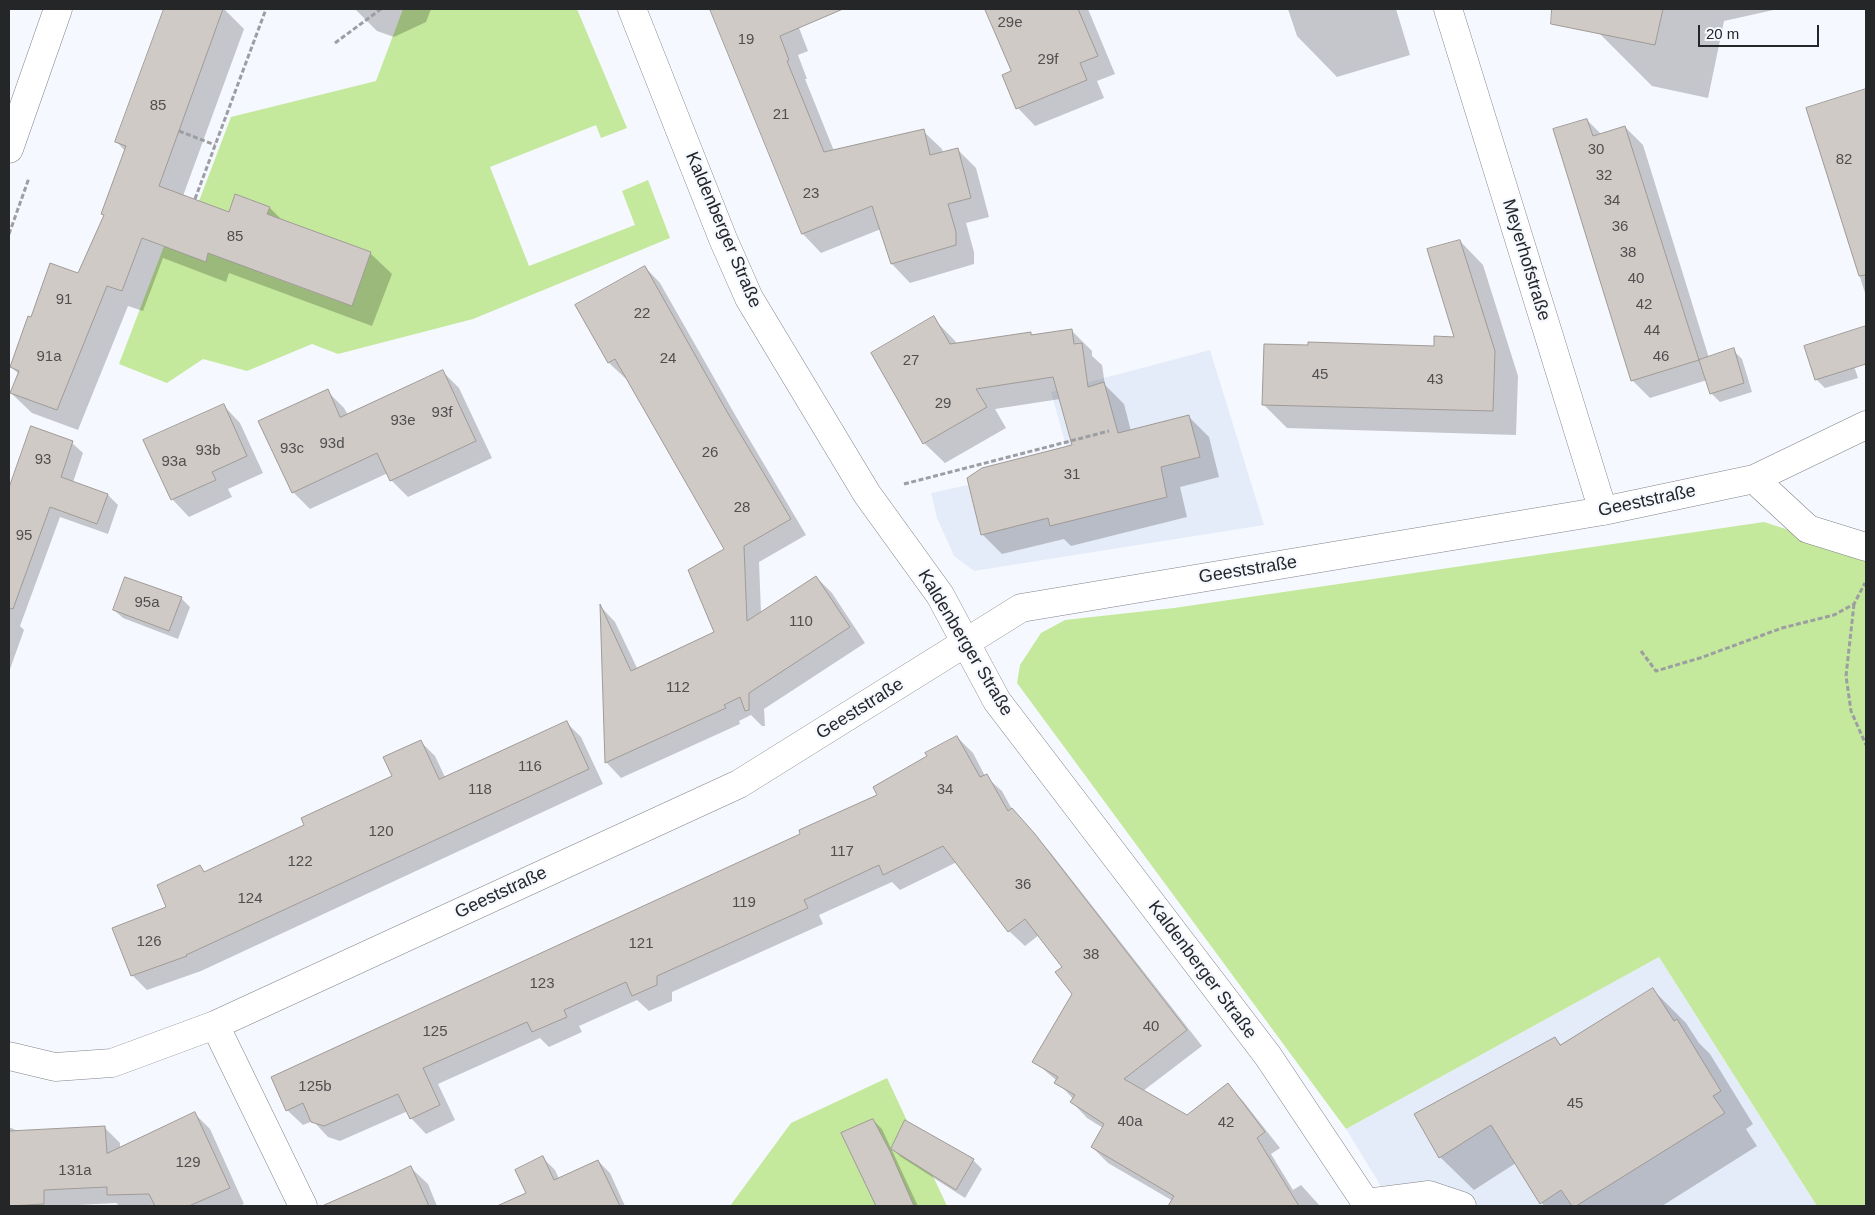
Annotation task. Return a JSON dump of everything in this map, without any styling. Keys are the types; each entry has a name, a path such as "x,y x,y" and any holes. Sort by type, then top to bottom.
{"street":[{"path":"9,148 14,117 58,9"},
{"name":"Kaldenberger Straße","path":"632,9 723,239 749,298 867,494 940,596 996,701 1268,1056 1367,1204 1429,1195 1462,1206"},
{"name":"Meyerhofstraße","path":"1448,9 1603,511"},
{"name":"Geeststraße","path":"9,1056 55,1068 112,1063 215,1024 739,784 1021,608 1603,511 1754,479 1866,425"},
{"path":"1754,479 1808,529 1866,547"},
{"path":"215,1024 302,1206"}],"path":[{"path":"195,199 266,9"},
{"path":"335,43 381,9"},
{"path":"179,131 215,145"},
{"path":"867,494 1109,431"},
{"path":"1866,580 1854,604 1846,676 1850,711 1866,744"},
{"path":"1641,651 1656,671 1782,628 1834,615 1854,604"}],"shaded area":[{"path":"1210,350 1264,525 974,571 954,556 937,518 931,493 968,485 967,479 995,465 1066,446 1051,392"},
{"path":"1659,957 1817,1206 1393,1206 1346,1129"}],"green space":[{"path":"403,9 577,9 627,128 601,138 596,125 490,167 529,266 635,225 622,191 648,180 670,238 473,319 338,354 312,344 247,371 203,359 167,383 119,364 164,246 205,261 208,253 227,260 233,246 264,274 352,306 371,252 267,214 270,207 235,194 229,212 199,201 231,117 376,81"},
{"path":"1764,522 1866,555 1866,1206 1817,1206 1659,957 1346,1129 1017,683 1020,665 1041,633 1065,620 1174,608"},
{"path":"887,1078 947,1206 730,1206 791,1123"}],"building":[{"path":"164,9 223,9 159,186 229,212 235,194 270,207 267,214 371,252 352,306 208,253 206,262 142,238 122,291 107,286 57,410 10,393 19,371 10,367 28,316 31,317 50,263 78,273 104,215 101,214 126,146 115,142"},
{"path":"710,9 843,9 780,36 789,60 787,61 824,152 924,129 930,155 958,148 971,198 948,204 956,232 956,245 891,264 872,206 802,234"},
{"path":"985,9 1078,9 1098,56 1080,63 1087,80 1016,109 1002,75 1011,71"},
{"path":"1552,9 1663,9 1655,45 1551,24"},
{"path":"1866,89 1866,275 1859,276 1806,108"},
{"path":"1587,119 1593,136 1625,126 1699,360 1631,381 1553,129"},
{"path":"1460,240 1495,351 1493,411 1262,405 1264,344 1308,345 1308,342 1434,346 1434,336 1454,337 1427,249"},
{"path":"645,266 726,410 791,519 744,546 747,621 816,576 850,627 749,693 749,710 745,711 740,697 724,705 726,708 605,763 600,604 631,671 714,632 688,570 724,549 615,359 608,363 575,305"},
{"path":"934,316 950,344 1031,332 1031,335 1072,329 1074,344 1082,343 1088,387 1104,382 1118,433 1189,415 1200,457 1161,467 1167,497 1050,526 1048,518 981,535 967,478 982,468 1072,445 1053,377 976,389 987,407 923,444 871,353"},
{"path":"1866,326 1866,364 1815,380 1804,346"},
{"path":"1734,348 1744,383 1710,394 1699,360"},
{"path":"443,370 476,441 390,481 377,453 292,493 258,421 328,389 340,417"},
{"path":"224,404 247,456 212,472 216,480 171,500 143,440"},
{"path":"31,426 73,441 61,477 108,494 97,524 50,507 13,609 9,608 9,488"},
{"path":"125,577 182,597 169,631 113,610"},
{"path":"567,721 589,769 187,956 131,976 112,928 166,907 157,885 200,865 204,872 304,825 301,818 392,776 383,757 421,740 439,779"},
{"path":"957,736 980,777 987,774 1008,811 1012,808 1035,834 1187,1030 1124,1079 1187,1115 1228,1083 1265,1132 1257,1138 1299,1206 1168,1206 1174,1196 1091,1147 1104,1124 1070,1102 1075,1095 1054,1083 1058,1077 1032,1062 1072,994 1055,972 1062,967 1025,919 1008,932 943,846 883,875 879,865 804,900 808,908 657,976 657,985 632,996 626,982 564,1010 567,1017 532,1032 527,1022 423,1068 440,1105 410,1119 398,1094 324,1126 311,1122 303,1103 286,1111 271,1077 800,834 799,830 877,795 873,787 927,756 925,753"},
{"path":"1653,988 1674,1021 1677,1019 1721,1091 1713,1096 1725,1113 1576,1206 1572,1206 1561,1190 1540,1204 1491,1125 1439,1158 1414,1114 1555,1037 1560,1045"},
{"path":"195,1112 230,1188 189,1206 155,1206 149,1194 107,1195 107,1187 44,1190 44,1204 9,1206 9,1131 105,1126 107,1153"},
{"path":"873,1119 890,1151 914,1206 876,1206 841,1133"},
{"path":"905,1120 974,1159 956,1190 891,1149"},
{"path":"543,1156 554,1180 598,1160 620,1206 497,1206 526,1193 515,1170"},
{"path":"411,1166 429,1206 322,1206 392,1175"}]}
